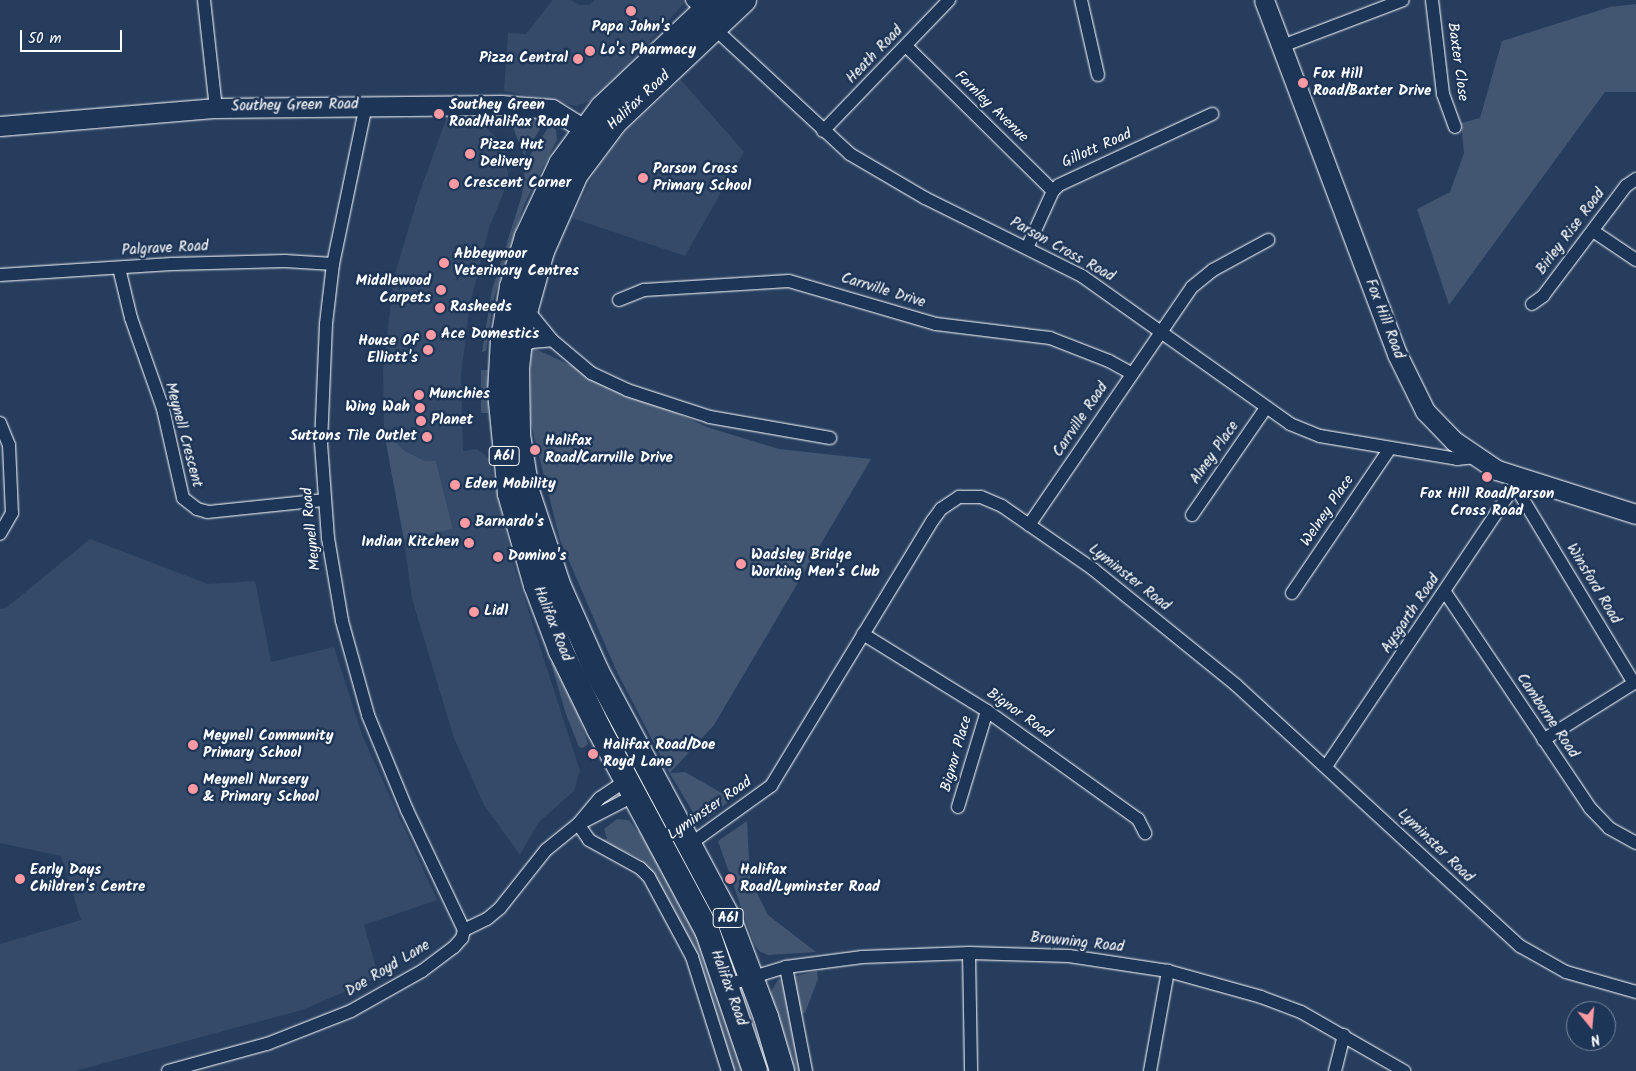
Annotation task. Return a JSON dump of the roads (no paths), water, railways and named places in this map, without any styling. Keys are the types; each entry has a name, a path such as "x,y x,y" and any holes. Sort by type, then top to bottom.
{"highway":[{"name":"Halifax Road","path":"744,0 707,10 593,133 561,164 542,202 512,287 501,360 502,437 510,494 536,585 565,660 707,930 755,1071"},
{"name":"Halifax Road","path":"593,133 558,210 526,308 519,349 518,435 527,491 540,538 582,639 729,919 752,975 782,1071"},
{"path":"631,787 653,775"}],"street":[{"path":"204,0 216,108"},
{"name":"Heath Road","path":"823,131 949,0"},
{"path":"1081,0 1098,75"},
{"name":"Fox Hill Road","path":"1264,0 1411,387 1437,426 1476,457 1517,483 1636,514"},
{"path":"1282,46 1403,0"},
{"name":"Baxter Close","path":"1432,0 1443,94 1455,127"},
{"name":"Parson Cross Road","path":"707,10 823,131 880,174 1082,276 1265,409 1313,434 1456,459 1476,457"},
{"name":"Farnley Avenue","path":"906,46 1053,190"},
{"name":"Southey Green Road","path":"0,126 216,108 366,105 544,108 593,133"},
{"name":"Meynell Road","path":"366,105 332,264 321,385 324,500 341,612 368,715 407,810 464,930"},
{"name":"Gillott Road","path":"1027,248 1053,190 1067,180 1212,114"},
{"name":"Birley Rise Road","path":"1532,304 1543,296 1626,186 1636,178"},
{"path":"1593,231 1636,260"},
{"name":"Carrville Road","path":"1029,524 1199,280 1268,240"},
{"name":"Palgrave Road","path":"0,275 249,262 332,264"},
{"name":"Meynell Crescent","path":"119,268 131,318 165,417 184,498 197,509 208,512 324,500"},
{"name":"Carrville Drive","path":"619,300 631,292 644,290 789,280 936,324 1050,338 1109,361 1132,374"},
{"path":"526,308 552,340 591,373 670,406 710,417 830,438"},
{"path":"519,349 531,342 552,340"},
{"name":"Alney Place","path":"1192,514 1265,409"},
{"path":"0,423 8,445 12,513 0,534"},
{"name":"Welney Place","path":"1292,593 1390,448"},
{"name":"Aysgarth Road","path":"1327,765 1517,483"},
{"name":"Winsford Road","path":"1517,483 1634,683 1543,740"},
{"name":"Lyminster Road","path":"669,857 691,844 771,786 933,520 949,503 959,497 981,497 1002,506 1029,524 1151,614 1327,765 1494,926 1520,946 1566,972 1636,992"},
{"name":"Camborne Road","path":"1445,592 1590,808 1609,828 1636,843"},
{"name":"Bignor Road","path":"863,634 987,711 1138,819 1145,833"},
{"name":"Bignor Place","path":"958,807 987,711"},
{"path":"464,930 488,919 500,908 546,850 578,824 631,787"},
{"name":"Halifax Road","path":"578,824 589,840 640,868 649,877 692,957 728,1071"},
{"name":"Doe Royd Lane","path":"168,1071 211,1066 351,1012 422,971 454,947 464,930"},
{"path":"969,953 971,1071"},
{"name":"Browning Road","path":"727,985 752,975 786,967 862,957 969,953 1069,956 1168,971 1261,997 1301,1012 1404,1071"},
{"path":"786,967 806,1071"},
{"path":"1150,1071 1168,971"},
{"path":"1335,1071 1344,1035"}],"place":[{"name":"Papa John's","path":"631,11"},
{"name":"Lo's Pharmacy","path":"590,51"},
{"name":"Pizza Central","path":"578,59"},
{"name":"Fox Hill Road/Baxter Drive","path":"1303,83"},
{"name":"Southey Green Road/Halifax Road","path":"439,114"},
{"name":"Pizza Hut Delivery","path":"470,154"},
{"name":"Parson Cross Primary School","path":"643,178"},
{"name":"Crescent Corner","path":"454,184"},
{"name":"Abbeymoor Veterinary Centres","path":"444,263"},
{"name":"Middlewood Carpets","path":"441,290"},
{"name":"Rasheeds","path":"440,308"},
{"name":"Ace Domestics","path":"431,335"},
{"name":"House Of Elliott's","path":"428,350"},
{"name":"Munchies","path":"419,395"},
{"name":"Wing Wah","path":"420,408"},
{"name":"Planet","path":"421,421"},
{"name":"Suttons Tile Outlet","path":"427,437"},
{"name":"Halifax Road/Carrville Drive","path":"535,450"},
{"name":"Fox Hill Road/Parson Cross Road","path":"1487,477"},
{"name":"Eden Mobility","path":"455,485"},
{"name":"Barnardo's","path":"465,523"},
{"name":"Indian Kitchen","path":"469,543"},
{"name":"Domino's","path":"498,557"},
{"name":"Wadsley Bridge Working Men's Club","path":"741,564"},
{"name":"Lidl","path":"474,612"},
{"name":"Meynell Community Primary School","path":"193,745"},
{"name":"Halifax Road/Doe Royd Lane","path":"593,754"},
{"name":"Meynell Nursery & Primary School","path":"193,789"},
{"name":"Early Days Children's Centre","path":"20,879"},
{"name":"Halifax Road/Lyminster Road","path":"730,879"}]}
